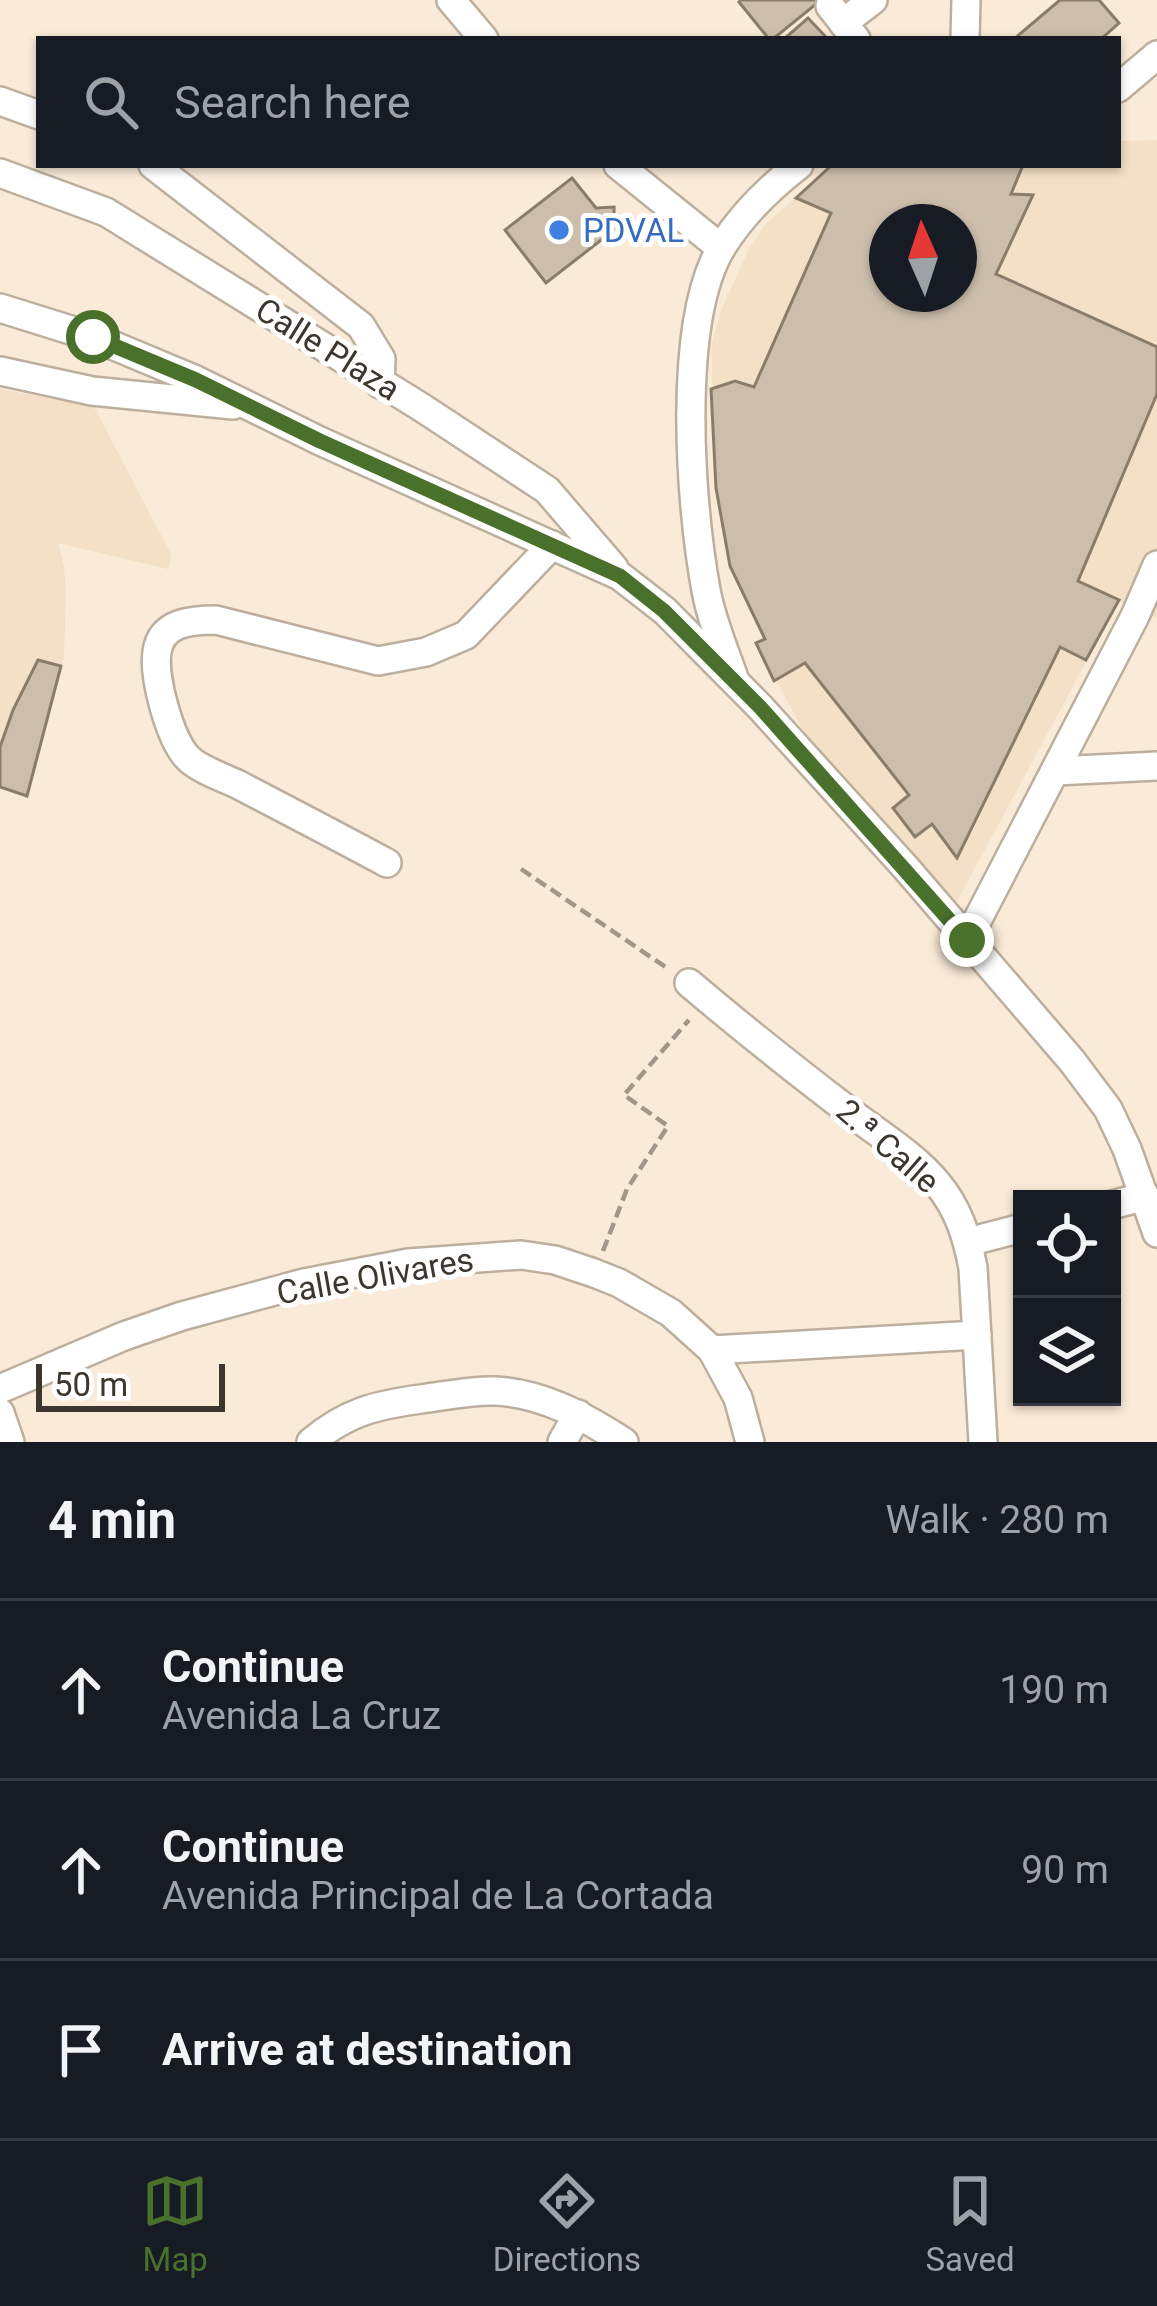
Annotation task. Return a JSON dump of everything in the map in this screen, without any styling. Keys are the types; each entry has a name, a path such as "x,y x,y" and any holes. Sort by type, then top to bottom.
{"street":[{"path":"452,0 482,36"},
{"path":"843,23 873,0"},
{"path":"964,36 966,0"},
{"path":"1121,85 1157,55"},
{"path":"0,101 36,114"},
{"path":"157,168 361,326 381,359 380,383"},
{"path":"622,168 721,248"},
{"path":"735,682 707,595 695,512 693,367 702,299 721,248 760,195 795,168"},
{"name":"Calle Plaza","path":"0,173 106,212 547,490 620,576"},
{"path":"0,308 93,337 196,380 620,576 664,611 735,682 1072,1061 1108,1108 1157,1233"},
{"path":"0,371 92,391 250,407"},
{"path":"387,862 188,758 166,720 155,658 158,644 178,624 215,620 379,661 426,652 466,635 551,545"},
{"path":"967,940 1157,565"},
{"path":"1056,771 1157,766"},
{"name":"2.ª Calle","path":"698,991 925,1171 958,1215 973,1268 983,1442"},
{"path":"1121,1202 1145,1196"},
{"path":"968,1242 1013,1230"},
{"name":"Calle Olivares","path":"0,1388 124,1336 304,1283 408,1263 521,1255 555,1259 594,1273 671,1313 712,1350 738,1398 750,1442"},
{"path":"712,1350 977,1335"},
{"path":"311,1442 362,1410 497,1391 562,1406 624,1442"},
{"path":"0,1413 10,1442"},
{"path":"562,1442 578,1414"}],"path":[{"path":"520,869 698,991 624,1095 668,1126 627,1189 594,1273"}],"shaded area":[{"path":"1157,140 1157,618 1119,601 954,907 811,745 756,643 765,638 730,566 716,488 711,346 722,308 765,225 829,168 1121,168 1121,141"},
{"path":"0,389 94,407 171,554 168,569 58,543 66,594 64,656 27,796 0,787"}],"building":[{"path":"821,0 777,36 767,36 739,2"},
{"path":"1060,0 1099,0 1119,23 1104,36 1018,36"},
{"path":"808,18 825,36 787,36"},
{"path":"829,168 1022,168 1011,194 1033,195 996,274 1157,347 1157,394 1078,581 1119,600 1086,660 1060,647 957,858 932,824 915,837 893,808 909,795 805,663 774,681 756,643 765,639 730,566 716,488 711,389 735,381 754,387 831,213 796,198"},
{"name":"PDVAL","path":"572,178 596,208 614,207 614,230 546,283 505,230"},
{"path":"38,660 61,666 27,796 0,787 0,747"}],"place":[{"name":"PDVAL","path":"559,230"}],"route":[{"path":"93,337 620,576 664,611 760,707 967,940"}]}
